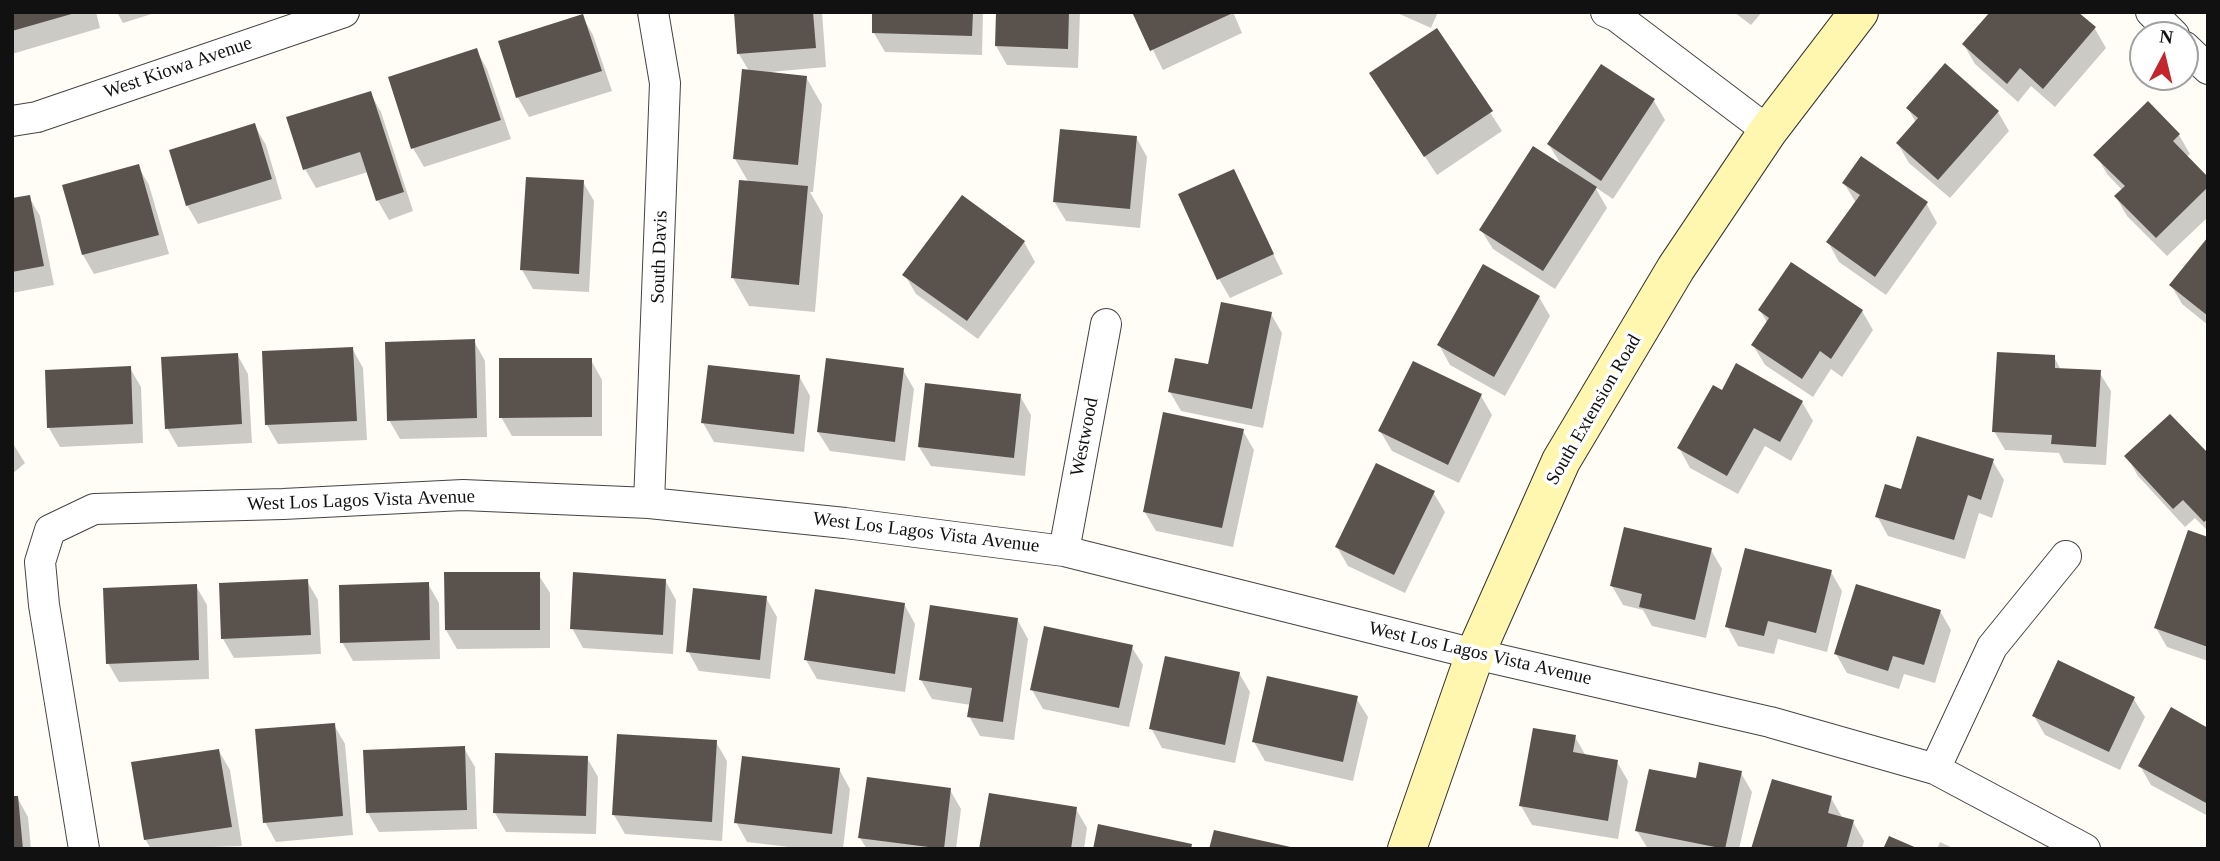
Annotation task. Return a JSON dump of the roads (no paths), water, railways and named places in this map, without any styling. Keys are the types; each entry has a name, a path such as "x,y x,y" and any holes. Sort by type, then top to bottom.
{"street":[{"name":"West Kiowa Avenue","path":"12,121 37,117 284,21 344,12"},
{"name":"South Davis","path":"649,503 666,83 653,12"},
{"path":"1605,12 1616,16 1768,131"},
{"name":"South Extension Road","path":"1407,849 1475,654 1561,461 1676,268 1768,131 1859,12"},
{"name":"Westwood","path":"1064,551 1107,324"},
{"name":"West Los Lagos Vista Avenue","path":"84,849 44,605 40,562 50,530 94,509 283,505 463,495 649,503 845,523 1064,551 1475,654 1770,722 1935,769 2085,849"},
{"path":"1935,769 1992,647 2066,556"}]}
